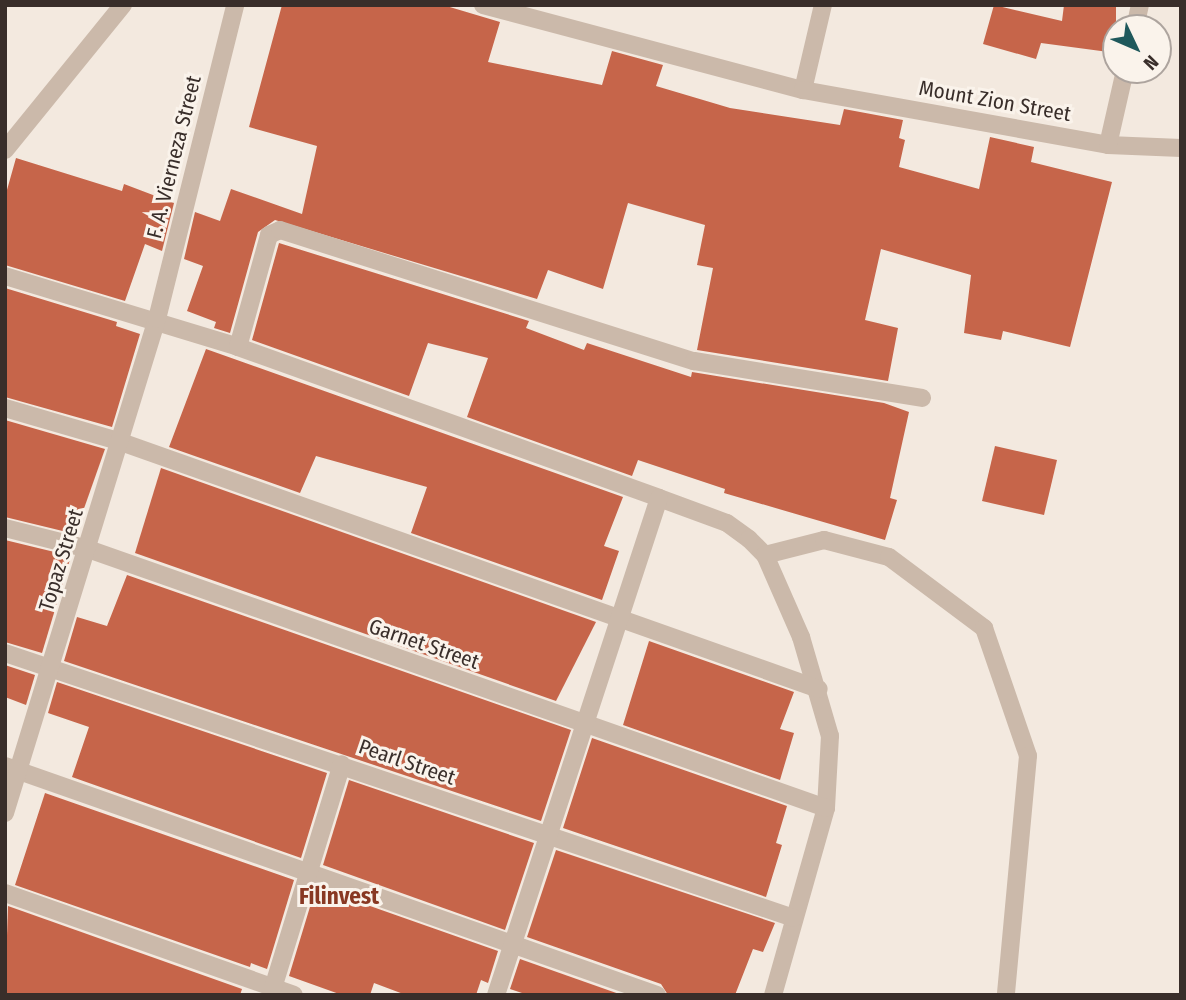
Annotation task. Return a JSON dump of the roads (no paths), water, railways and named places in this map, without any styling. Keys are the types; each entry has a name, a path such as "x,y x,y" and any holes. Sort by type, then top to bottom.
{"street":[{"path":"5,150 123,5"},
{"name":"F. A. Vierneza Street","path":"157,319 235,5"},
{"name":"Mount Zion Street","path":"483,5 803,90 1108,145 1181,148"},
{"path":"803,90 823,5"},
{"path":"1108,145 1122,84"},
{"path":"238,347 270,235 280,230 694,361 922,398"},
{"path":"5,276 157,319 659,498 727,523 765,555 819,689 830,736 826,808 773,995"},
{"name":"Topaz Street","path":"5,813 12,767 51,666 157,319"},
{"path":"5,408 121,442 819,689"},
{"path":"496,995 582,724 620,620 659,498"},
{"name":"Garnet Street","path":"5,528 88,549 826,808"},
{"path":"765,555 824,540 890,557 984,628 1028,756 1006,995"},
{"name":"Pearl Street","path":"5,653 51,666 794,918"},
{"path":"273,988 342,764"},
{"path":"12,767 512,946 657,995"},
{"path":"5,893 294,995"}],"district":[{"name":"Filinvest","path":"339,896"}]}
